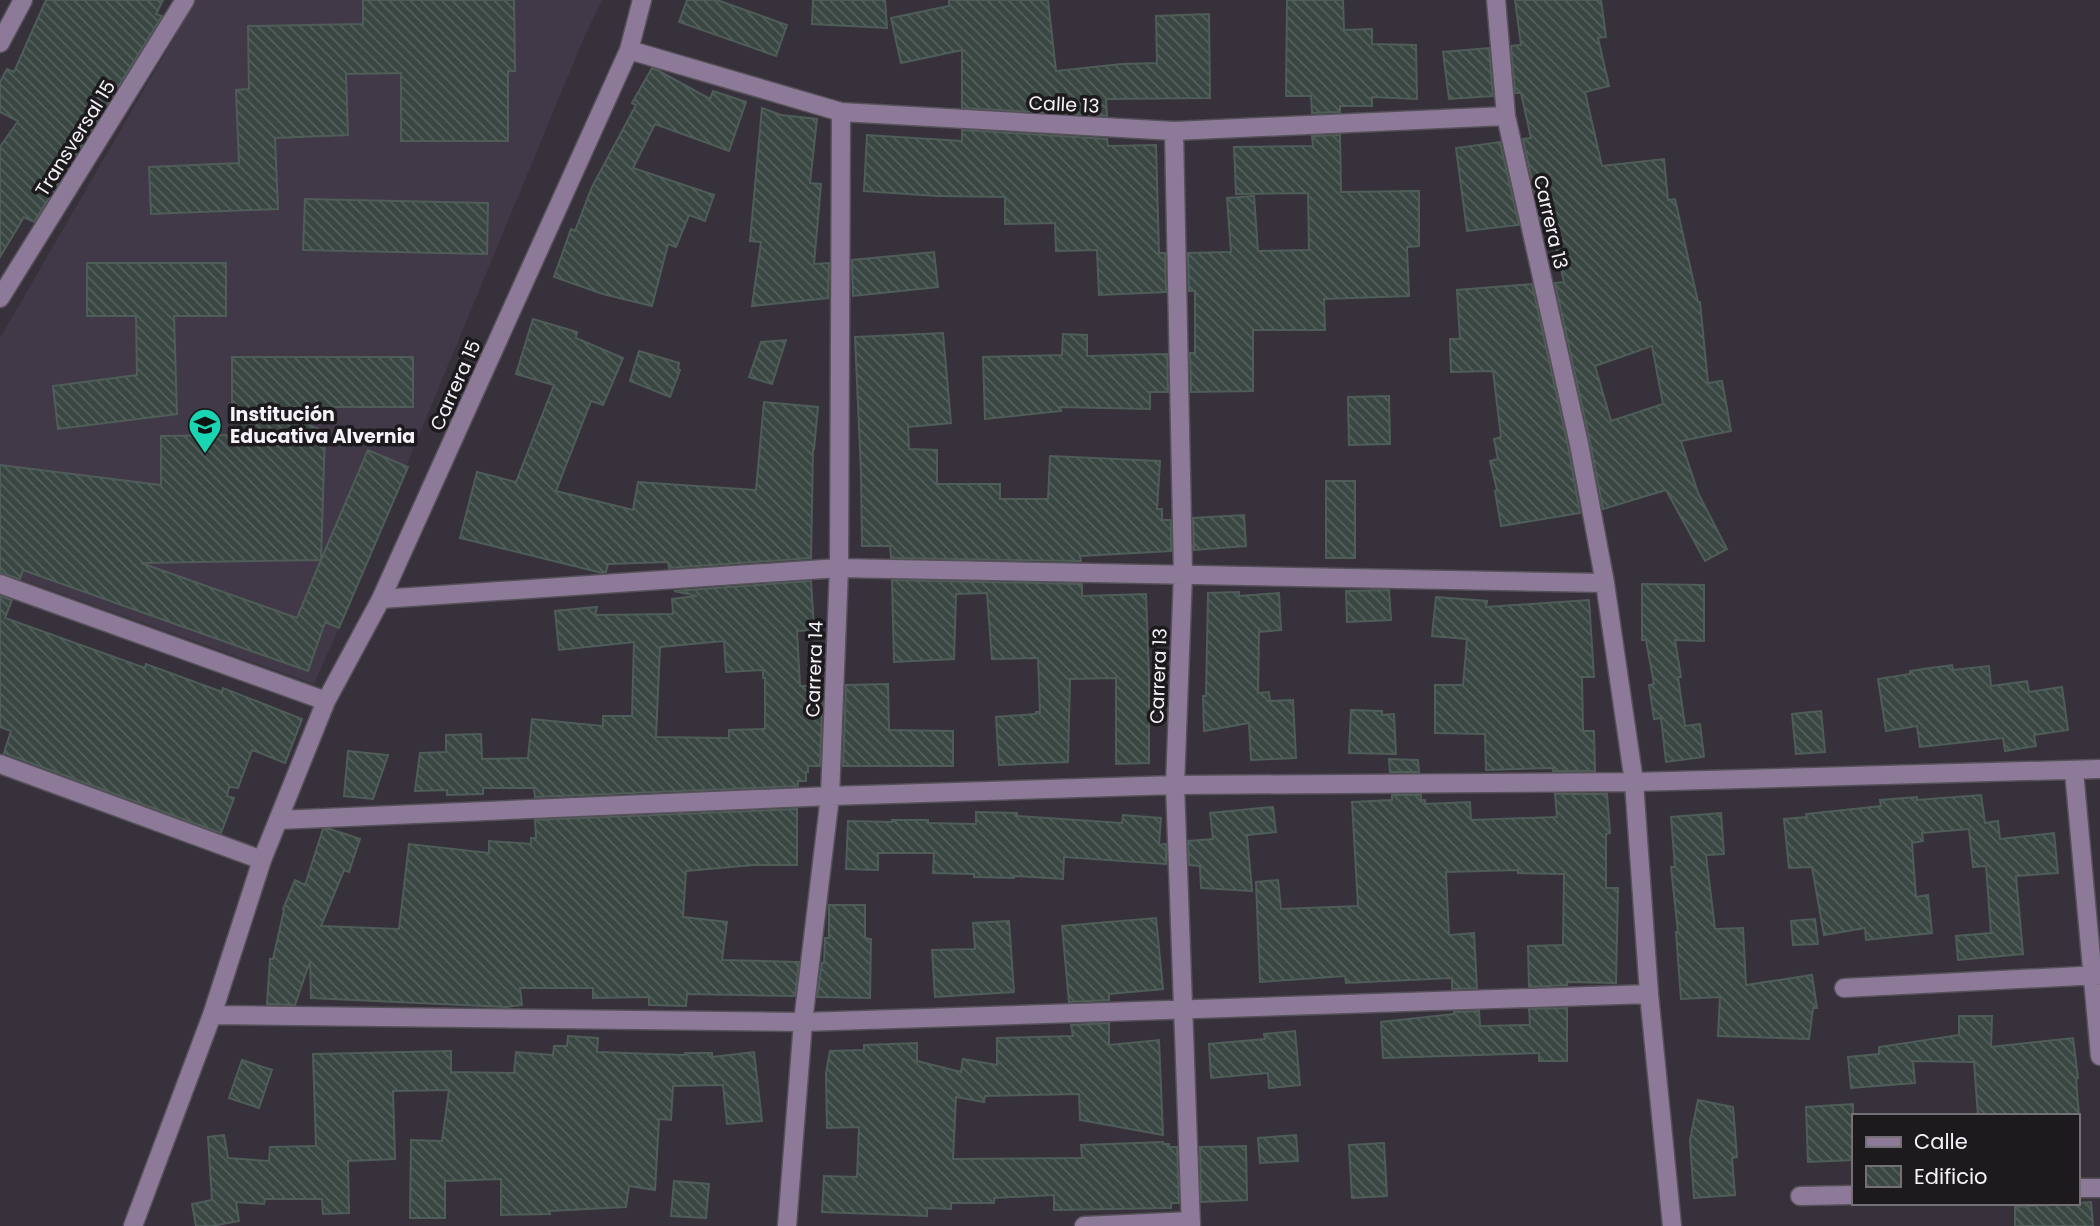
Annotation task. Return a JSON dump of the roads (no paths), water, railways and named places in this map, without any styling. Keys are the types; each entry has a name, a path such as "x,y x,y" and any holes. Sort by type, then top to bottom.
{"street":[{"path":"0,43 23,0"},
{"name":"Transversal 15","path":"0,298 185,0"},
{"name":"Carrera 15","path":"133,1226 212,1015 262,860 326,701 381,599 629,50 642,0"},
{"name":"Carrera 13","path":"1496,0 1506,116 1579,444 1605,583 1634,782 1649,994 1671,1226"},
{"name":"Calle 13","path":"629,50 841,112 1174,131 1506,116"},
{"name":"Carrera 14","path":"787,1226 803,1022 830,796 839,568 841,112"},
{"name":"Carrera 13","path":"1174,131 1183,574 1175,785 1191,1224"},
{"path":"381,599 839,568 1605,583"},
{"path":"0,584 326,701"},
{"path":"0,764 262,860"},
{"path":"278,820 830,796 1175,785 1634,782 2100,769"},
{"path":"2074,771 2097,975 2100,1056"},
{"path":"1844,988 2097,975"},
{"path":"212,1015 803,1022 1649,994"},
{"path":"2079,1188 2100,1188"},
{"path":"1800,1196 1852,1195"},
{"path":"1084,1226 1191,1224"}],"place":[{"name":"Institución Educativa Alvernia","path":"205,455"}]}
